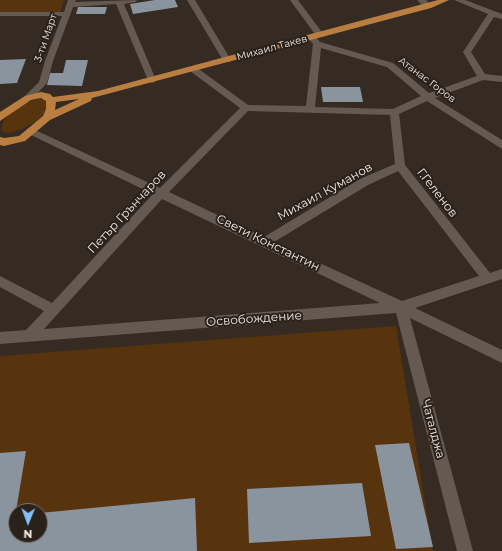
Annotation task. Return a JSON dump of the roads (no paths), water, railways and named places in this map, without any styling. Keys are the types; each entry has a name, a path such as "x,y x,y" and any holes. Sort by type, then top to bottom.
{"main road":[{"name":"Михаил Такев","path":"28,98 41,95 49,98 98,94 227,60 316,39 445,0"},
{"name":"Михаил Такев","path":"12,141 22,138 32,132 47,118 98,94"},
{"path":"0,118 6,112 28,98"},
{"path":"47,118 52,109 49,98"},
{"path":"0,142 12,141"},
{"path":"0,151 12,141"}],"street":[{"path":"71,2 119,2 133,0"},
{"path":"191,0 227,60"},
{"path":"294,0 316,39 310,109"},
{"path":"458,0 502,17"},
{"name":"3-ти Март","path":"43,83 49,61 71,2"},
{"path":"119,2 152,80"},
{"path":"0,14 66,14"},
{"path":"482,77 467,52 493,14"},
{"name":"Атанас Горов","path":"316,39 390,65 428,97 502,145"},
{"path":"193,69 246,108 394,112 428,97 482,77 502,79"},
{"path":"28,98 43,83 49,98"},
{"name":"Петър Грънчаров","path":"29,336 162,193 246,108"},
{"name":"Г.Геленов","path":"394,112 400,166 487,278"},
{"name":"Свети Константин","path":"32,132 402,307 502,357"},
{"name":"Михаил Куманов","path":"264,242 364,182 400,166"},
{"name":"Освобождение","path":"0,338 402,307 502,274"},
{"path":"0,281 54,310"},
{"name":"Чаталджа","path":"402,307 465,551"}]}
